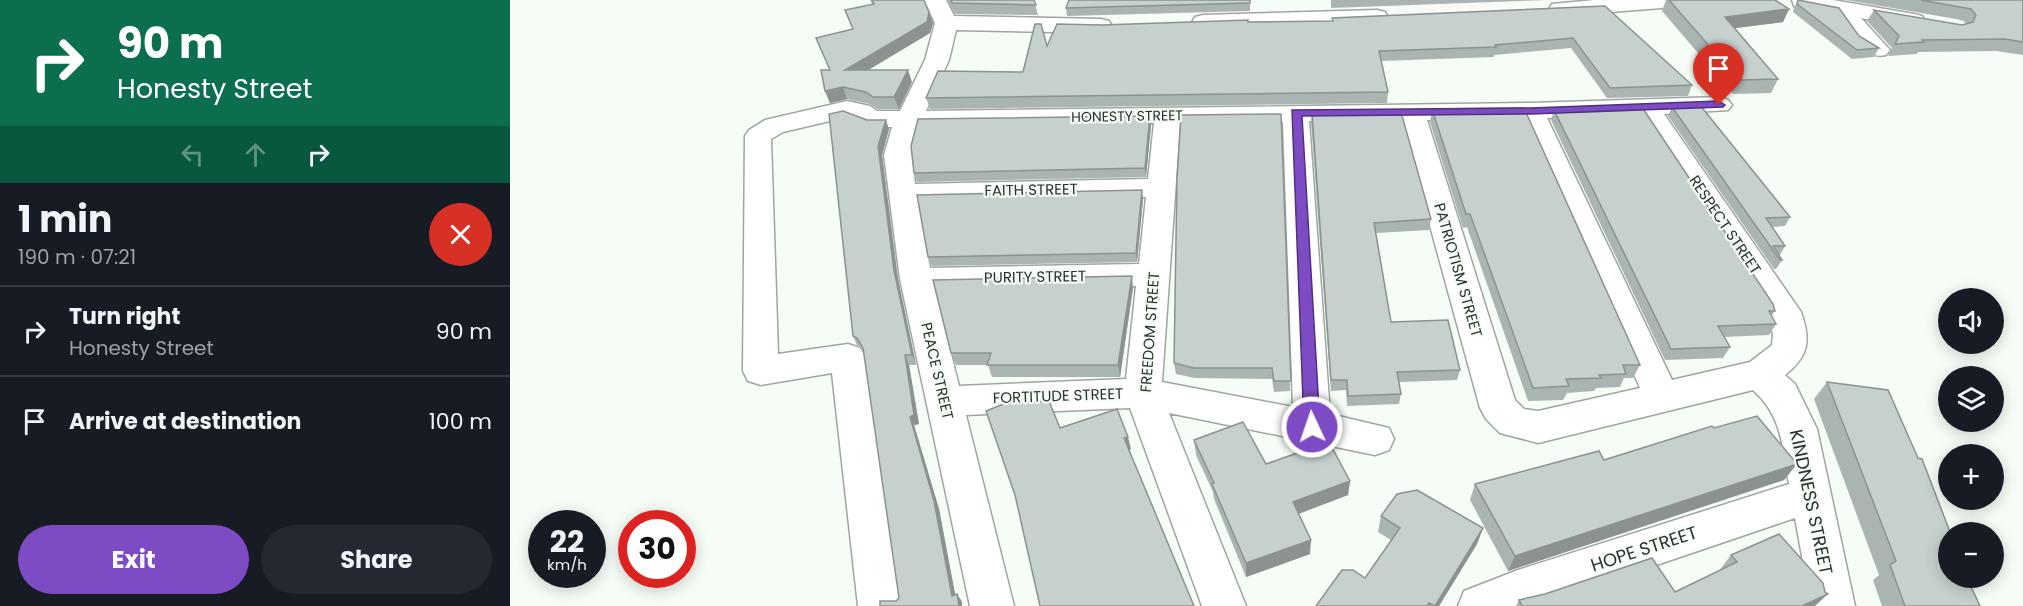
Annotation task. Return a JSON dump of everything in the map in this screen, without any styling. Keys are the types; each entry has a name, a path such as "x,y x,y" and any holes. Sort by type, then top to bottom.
{"street":[{"path":"935,0 946,23 1126,25"},
{"path":"1543,10 1687,0"},
{"path":"1802,1 1854,7 1931,24"},
{"path":"1854,7 1856,29 1878,50"},
{"path":"1184,23 1392,16"},
{"name":"PEACE STREET","path":"946,23 937,60 905,126 898,155 916,279 992,606"},
{"name":"HONESTY STREET","path":"880,606 848,357 761,371 758,136 774,126 847,109 861,111 871,118 905,126 1168,116 1531,111 1719,105"},
{"name":"RESPECT STREET","path":"1647,108 1784,312 1792,332 1790,346 1782,358 1780,399"},
{"path":"1531,111 1662,396 1780,399"},
{"name":"PATRIOTISM STREET","path":"1412,112 1499,408 1513,422 1538,427 1662,396"},
{"path":"1296,113 1312,427"},
{"name":"FREEDOM STREET","path":"1168,116 1143,393 1224,606"},
{"name":"FAITH STREET","path":"902,193 1161,188"},
{"name":"PURITY STREET","path":"916,279 1154,275"},
{"name":"FORTITUDE STREET","path":"944,401 1143,393 1375,439"},
{"name":"KINDNESS STREET","path":"1780,399 1810,495 1833,606"},
{"name":"HOPE STREET","path":"1480,606 1518,591 1810,495"}],"building":[{"path":"872,0 924,0 929,12 927,22 845,70 908,70 894,97 873,97 866,92 843,87 825,91 821,70 830,70 816,38 853,29 845,10 874,4"},
{"path":"951,0 1034,0 1036,5 952,3"},
{"path":"1069,0 1250,0 1250,3 1066,8"},
{"path":"1669,0 1775,0 1789,9 1725,17 1778,79 1739,80"},
{"path":"1798,0 1839,8 1859,36 1879,48 1857,50 1797,4"},
{"path":"1921,0 2023,0 2023,42 2005,39 1922,40 1924,42 1895,44 1899,36 1874,10 1962,25 1973,22 1976,15 1971,9"},
{"path":"1605,6 1692,85 1610,88 1573,38 1495,45 1496,47 1379,51 1388,92 926,98 938,71 1023,72 1035,24 1041,24 1047,46 1057,24 1102,25 1248,20 1248,22 1333,21 1332,18"},
{"path":"1700,105 1790,217 1766,218 1785,246 1773,246 1782,260 1672,107"},
{"path":"1642,107 1773,304 1775,311 1769,311 1776,324 1718,326 1730,347 1671,349 1554,110"},
{"path":"1524,108 1640,365 1623,365 1626,374 1599,375 1601,378 1566,379 1569,386 1533,388 1470,214 1466,214 1432,109"},
{"path":"843,111 867,120 886,120 878,146 894,270 912,355 905,355 914,415 910,417 934,501 952,596 957,594 959,606 880,606 880,601 896,601 899,598 863,348 853,336 829,114"},
{"path":"1401,112 1431,219 1374,223 1391,322 1448,320 1460,370 1397,372 1401,394 1348,396 1347,380 1331,380 1312,113"},
{"path":"1281,114 1291,381 1274,381 1272,368 1194,368 1174,363 1177,178 1181,115"},
{"path":"1150,116 1145,168 914,173 911,146 918,119"},
{"path":"1142,190 1136,253 928,257 917,195"},
{"path":"1132,276 1118,365 987,365 991,353 951,353 933,280"},
{"path":"1827,382 1888,390 1918,458 1922,459 1938,501 1938,510 1942,510 1946,522 1938,522 1938,588 1972,588 1980,606 1905,606 1890,565 1896,561"},
{"path":"1049,401 1060,428 1117,409 1128,437 1124,438 1194,606 1040,606 1015,495 986,411 1006,403"},
{"path":"1757,416 1797,464 1515,556 1475,484 1599,451 1604,460 1712,426 1714,428"},
{"path":"1243,422 1266,464 1329,442 1350,481 1293,502 1311,540 1246,563 1194,440"},
{"path":"1417,490 1483,528 1435,606 1429,603 1427,606 1316,606 1342,570 1353,570 1365,578 1400,528 1381,516 1397,494"},
{"path":"1779,534 1823,583 1825,592 1828,594 1802,606 1522,606 1519,600 1545,594 1652,558 1675,592 1737,562 1731,555"}],"route":[{"path":"1312,427 1296,113 1531,111 1719,105"}]}
